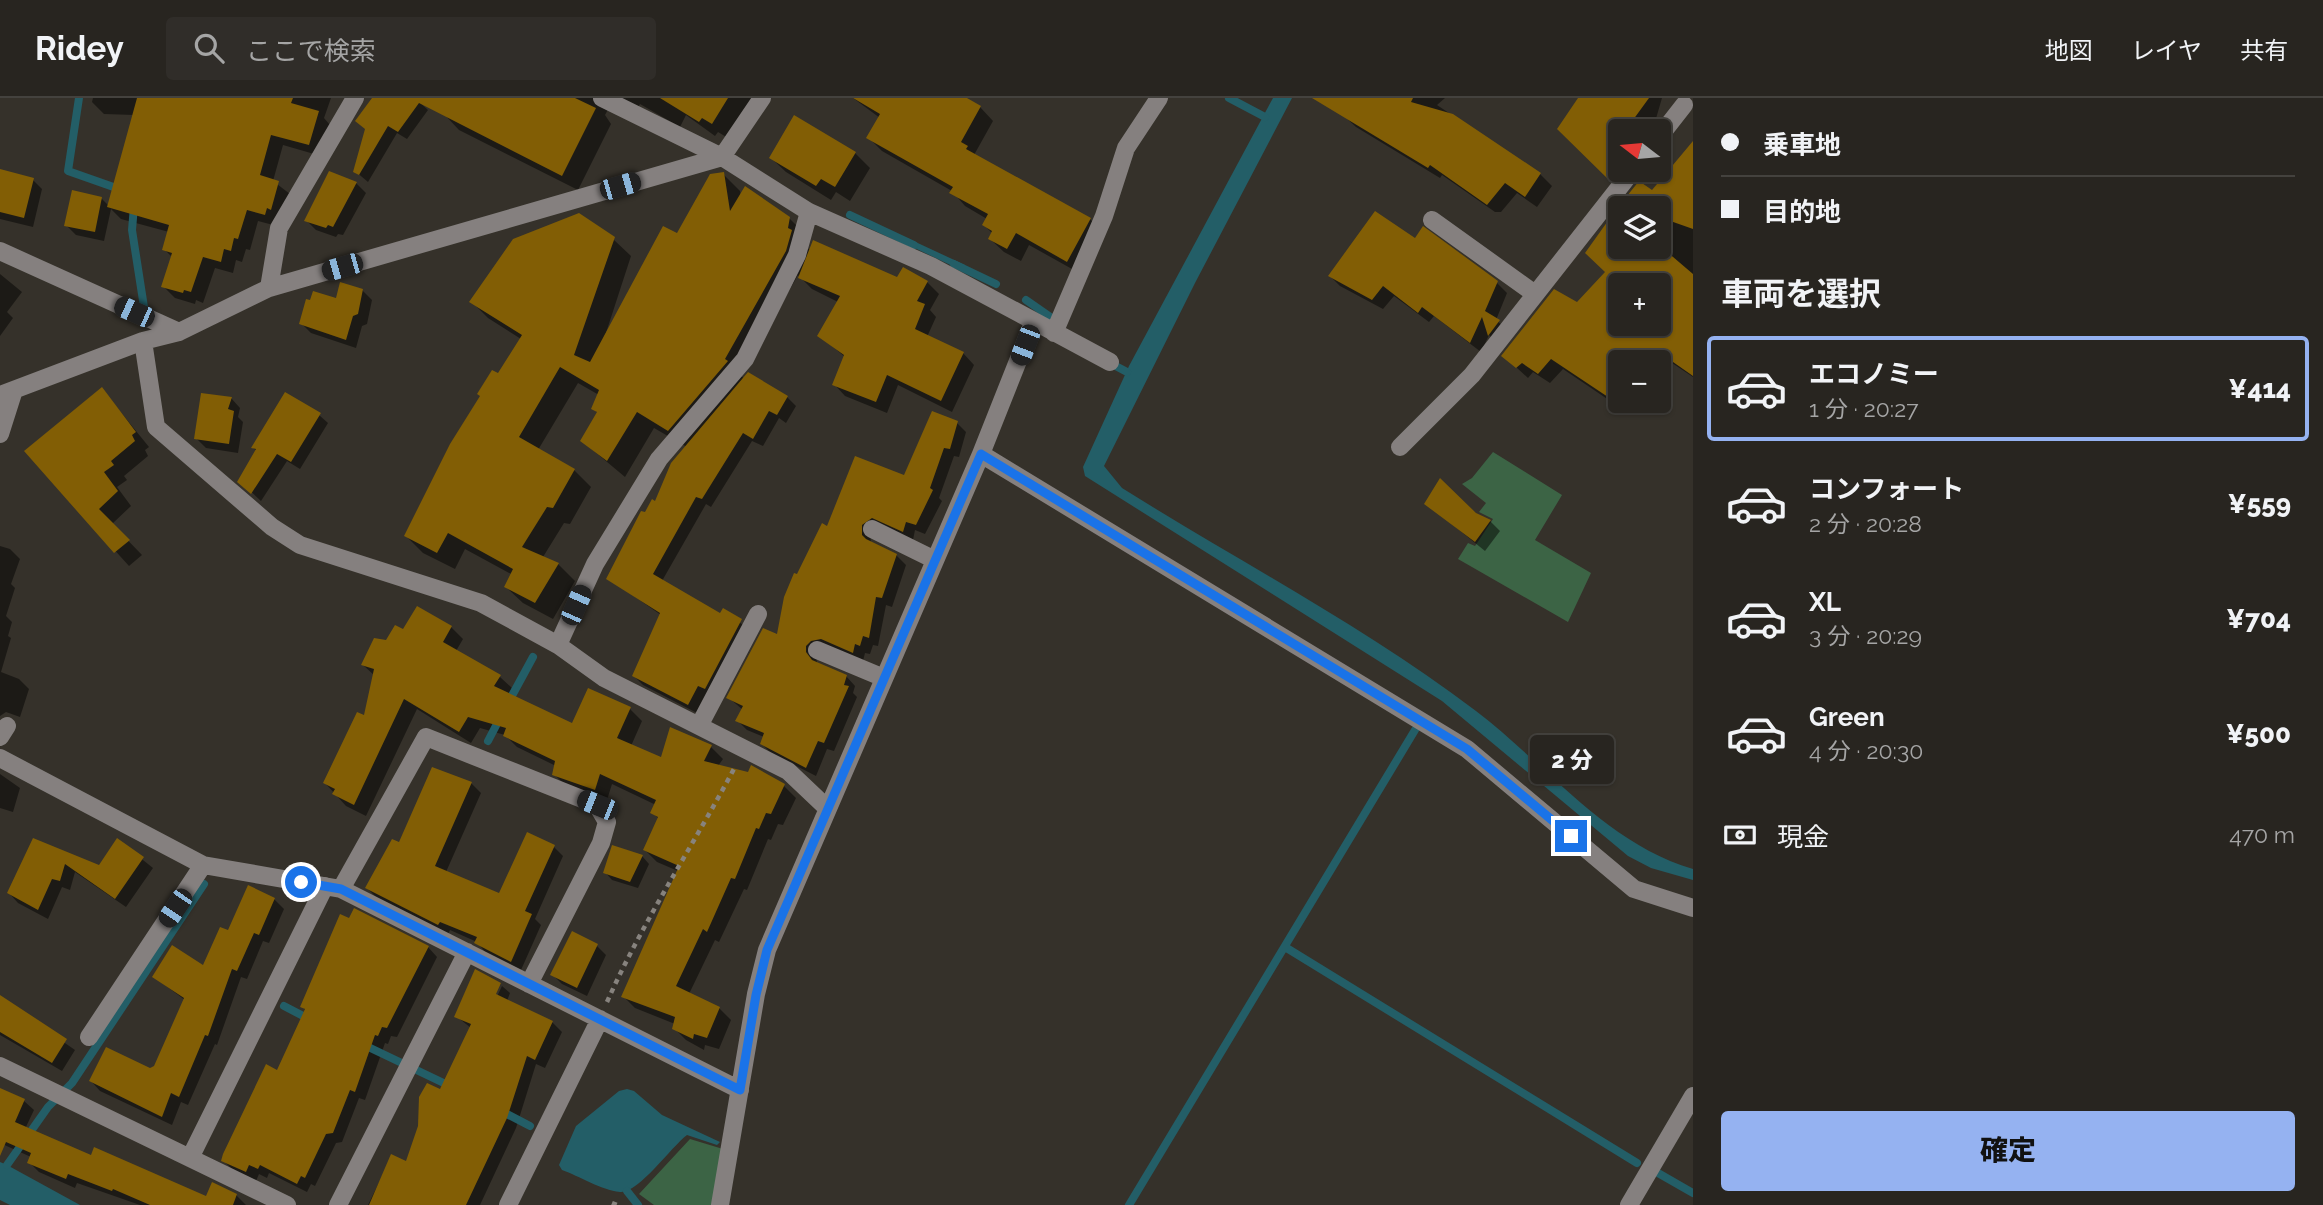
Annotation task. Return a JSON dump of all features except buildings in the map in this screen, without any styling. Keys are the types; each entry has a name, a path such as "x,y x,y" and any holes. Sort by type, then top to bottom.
{"street":[{"path":"270,288 279,228 355,98"},
{"path":"602,98 722,157 809,212 931,267 1110,362"},
{"path":"0,434 7,392 144,341 179,332 270,288 722,157 762,98"},
{"path":"1054,333 1104,216 1126,148 1159,98"},
{"path":"1671,122 1684,105"},
{"path":"1400,447 1472,374 1624,182"},
{"path":"558,645 594,564 659,459 746,359 797,255 809,212"},
{"path":"1432,220 1535,294"},
{"path":"0,251 179,332"},
{"path":"720,1205 756,995 767,950 981,454 1033,323"},
{"path":"144,341 156,427 272,527 300,545 481,603 558,645 604,678 788,771 827,808"},
{"path":"981,454 1467,749 1634,889 1693,908"},
{"path":"872,529 935,559"},
{"path":"699,726 758,614"},
{"path":"817,650 884,678"},
{"path":"190,1158 333,888 426,737 597,805 607,822 601,843 529,984"},
{"path":"0,758 204,865 333,888 740,1090"},
{"path":"89,1037 204,865"},
{"path":"338,1205 467,953"},
{"path":"508,1205 600,1019"},
{"path":"0,1066 287,1205"},
{"path":"1629,1205 1693,1096"}],"path":[{"path":"600,1019 630,950 690,852 744,749"}],"green space":[{"path":"1493,452 1562,495 1535,540 1591,573 1568,622 1458,559 1468,543 1475,546 1493,519 1479,512 1486,503 1462,484 1472,478"},
{"path":"690,1139 723,1149 713,1205 654,1205 639,1194"}],"water":[{"path":"1273,98 1292,98 1195,283 1104,466 1122,488 1346,623 1434,680 1502,732 1604,822 1661,857 1693,869 1693,880 1651,868 1628,856 1442,701 1085,476 1083,467 1129,366"},
{"path":"907,238 965,265 963,271 904,243"},
{"path":"619,1091 634,1091 662,1115 720,1142 717,1145 687,1135 645,1178 627,1191 613,1191 562,1170 559,1165 576,1126"},
{"path":"0,1162 80,1205 10,1205 0,1200"}],"waterway":[{"path":"79,98 68,171 122,190"},
{"path":"1229,98 1265,117"},
{"path":"134,206 132,230 144,307"},
{"path":"850,215 914,245"},
{"path":"954,264 996,284"},
{"path":"1026,300 1059,323"},
{"path":"1110,363 1127,372"},
{"path":"508,703 533,657"},
{"path":"488,741 500,718"},
{"path":"1129,1205 1415,730"},
{"path":"7,1165 48,1107 72,1083 204,884"},
{"path":"1285,947 1637,1163"},
{"path":"284,1006 309,1019"},
{"path":"362,1044 452,1087"},
{"path":"501,1111 530,1126"},
{"path":"1658,1173 1693,1193"},
{"path":"627,1191 638,1205"}],"route":[{"path":"301,882 341,889 740,1090 756,995 767,950 981,454 1467,749 1571,836"}]}
